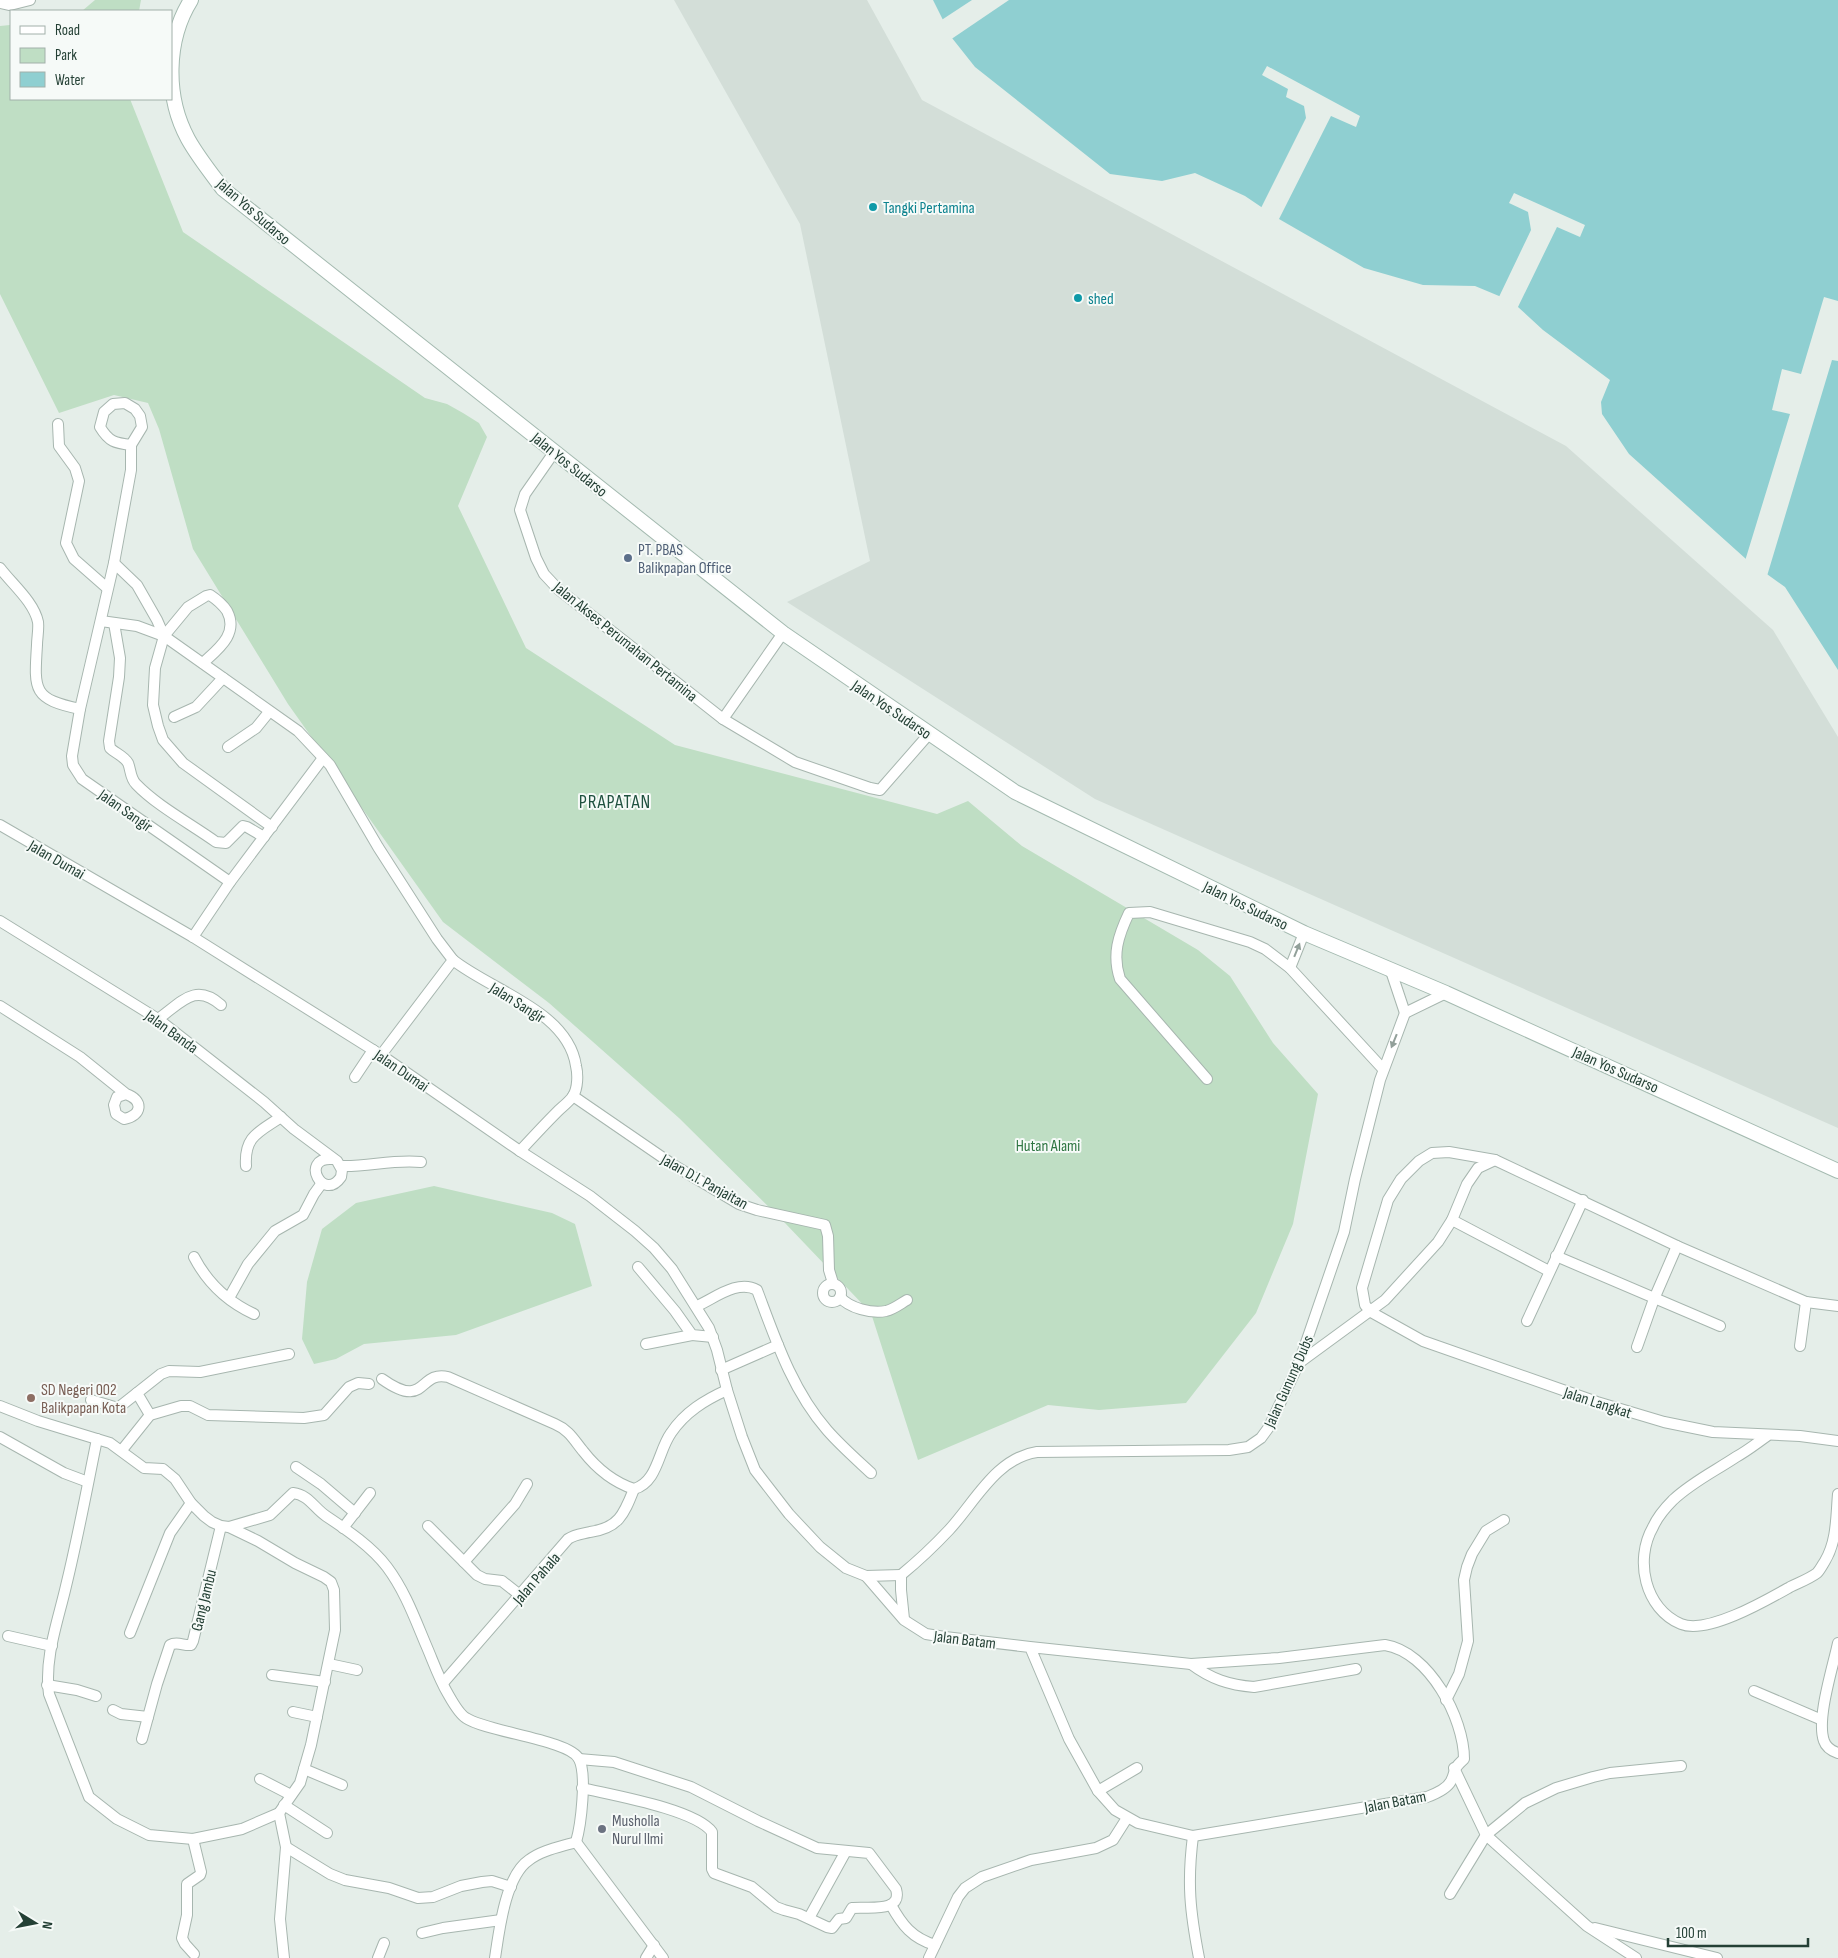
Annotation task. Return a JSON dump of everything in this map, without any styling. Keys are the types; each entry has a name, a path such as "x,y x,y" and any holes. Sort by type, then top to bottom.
{"main road":[{"name":"Jalan Yos Sudarso","path":"172,52 178,25 192,0"},
{"name":"Jalan Yos Sudarso","path":"172,84 177,111 187,137 223,189 783,633 1016,792 1304,933 1446,992 1838,1171"}],"street":[{"path":"0,3 10,5 30,0"},
{"name":"Jalan Sangir","path":"131,445 116,443 107,438 100,427 104,412 113,404 125,404 135,409 140,416 142,427 131,445 130,470 114,564 80,709 72,756 73,764 82,779 230,882"},
{"path":"58,424 59,446 75,468 79,481 66,543 74,559 107,588"},
{"name":"Jalan Akses Perumahan Pertamina","path":"555,451 525,494 520,510 536,558 544,574 558,589 723,719 795,762 880,790 929,734"},
{"path":"114,564 137,585 164,636"},
{"path":"0,568 30,606 38,623 34,678 41,694 57,704 80,709"},
{"path":"204,663 224,643 231,627 231,621 225,607 213,597 206,596 188,606 164,636 155,668 153,705 163,740 183,763 272,827"},
{"name":"Jalan Sangir","path":"101,621 137,626 164,636 298,731 330,765 378,847 453,960 465,970 536,1011 556,1026 568,1041 575,1055 577,1072 573,1096"},
{"path":"114,623 120,658 119,677 109,741 110,748 129,764 135,784 156,801 216,842 226,843 243,826 264,837"},
{"path":"723,719 783,633"},
{"path":"174,717 196,707 223,678"},
{"path":"228,747 256,728 269,712"},
{"path":"192,937 230,882 323,758"},
{"name":"Jalan Dumai","path":"0,825 192,937 377,1052 520,1151 590,1196 654,1248 672,1269 697,1306 713,1338 727,1390 755,1470 789,1514 820,1547 846,1568 866,1576"},
{"path":"1207,1078 1120,979 1115,965 1116,950 1123,926 1129,914 1150,912 1250,942 1265,949 1290,968 1383,1069"},
{"name":"Jalan Banda","path":"0,921 158,1019 331,1158"},
{"path":"1290,968 1304,933"},
{"path":"355,1077 453,960"},
{"path":"1390,968 1405,1013 1446,992"},
{"path":"158,1019 196,994 214,999 222,1005"},
{"path":"0,1006 80,1057 126,1094"},
{"name":"Jalan Gunung Dubs","path":"901,1575 928,1552 950,1529 999,1470 1024,1454 1037,1452 1229,1450 1248,1447 1261,1438 1269,1427 1299,1363 1344,1232 1355,1178 1383,1069 1405,1013"},
{"path":"520,1151 573,1096"},
{"name":"Jalan D.I. Panjaitan","path":"573,1096 675,1166 739,1204 757,1210 825,1225 828,1236 829,1270 833,1283"},
{"path":"246,1166 245,1152 252,1135 281,1117"},
{"path":"1371,1312 1365,1305 1362,1288 1388,1200 1401,1179 1419,1161 1432,1153 1449,1152 1495,1160 1584,1200 1677,1246 1806,1302 1838,1306"},
{"path":"341,1166 342,1174 339,1180 332,1184 322,1183 316,1175 317,1166 323,1160 331,1158 341,1166 403,1160 421,1162"},
{"path":"1299,1363 1385,1300 1438,1242 1452,1220 1467,1184 1478,1168 1495,1160"},
{"path":"229,1298 248,1264 275,1231 303,1215 322,1183"},
{"path":"1527,1321 1584,1200"},
{"path":"1452,1220 1549,1271"},
{"path":"1637,1347 1654,1299 1677,1246"},
{"path":"1556,1256 1720,1326"},
{"path":"194,1257 206,1277 229,1298 254,1314"},
{"path":"638,1268 675,1311 692,1336"},
{"path":"837,1284 841,1290 840,1297 835,1302 825,1299 823,1292 826,1285 837,1284"},
{"path":"697,1306 739,1286 748,1285 757,1290 778,1345 800,1391 827,1430 871,1473"},
{"path":"840,1297 852,1306 881,1311 893,1309 907,1300"},
{"path":"1800,1346 1806,1302"},
{"name":"Jalan Langkat","path":"1371,1312 1423,1341 1597,1402 1664,1422 1713,1432 1767,1436 1800,1436 1838,1441"},
{"path":"646,1344 692,1336 713,1338"},
{"path":"721,1370 778,1345"},
{"path":"91,1400 118,1408 161,1374 169,1371 200,1372 289,1354"},
{"path":"382,1379 394,1388 408,1392 416,1390 439,1375 448,1377 555,1424 571,1434 583,1452 606,1475 634,1489 647,1483 656,1468 662,1448 679,1423 706,1400 727,1390"},
{"path":"122,1450 150,1415 181,1406 190,1406 208,1415 304,1418 324,1415 349,1387 358,1383 369,1384"},
{"path":"137,1393 150,1415"},
{"path":"0,1406 38,1421 110,1442 144,1468 163,1469 175,1479 191,1503 212,1522 225,1526 331,1582 334,1590 335,1623 329,1664 300,1783 282,1809 242,1829 193,1839 149,1835 117,1819 88,1797 49,1694 46,1677 97,1439"},
{"path":"1767,1436 1736,1458 1704,1476 1673,1500 1652,1527 1647,1543 1645,1562 1647,1589 1658,1607 1669,1616 1681,1624 1691,1627 1701,1626 1750,1609 1817,1572 1826,1560 1833,1543 1838,1494"},
{"path":"0,1437 64,1472 88,1482"},
{"path":"296,1467 321,1484 355,1513"},
{"path":"464,1562 515,1504 527,1484"},
{"name":"Jalan Pahala","path":"442,1683 568,1539 615,1524 620,1519 634,1489"},
{"path":"225,1526 270,1515 293,1493 301,1494 321,1513 376,1555 394,1578 403,1591 442,1683 458,1709 467,1719 554,1745 586,1759 614,1762 692,1787 758,1821 817,1848 867,1852 873,1856 896,1889 897,1896 891,1905"},
{"path":"343,1528 370,1493"},
{"path":"130,1633 170,1533 191,1503"},
{"path":"1446,1700 1458,1674 1468,1641 1464,1580 1467,1567 1472,1554 1486,1531 1504,1520"},
{"name":"Gang Jambu","path":"142,1739 170,1645 176,1643 187,1646 191,1645 193,1641 225,1526"},
{"path":"428,1526 480,1577 502,1581 520,1596"},
{"path":"866,1576 901,1575 904,1620"},
{"name":"Jalan Batam","path":"866,1576 904,1620 926,1634 1191,1664 1279,1658 1385,1645 1398,1647 1422,1665 1436,1682 1462,1736 1464,1759 1454,1768 1451,1782 1438,1792 1427,1797 1193,1836 1138,1823 1115,1810 1098,1791 1069,1739 1030,1647"},
{"path":"8,1636 52,1646"},
{"path":"1838,1643 1822,1720 1824,1741 1829,1749 1838,1753"},
{"path":"329,1664 357,1670"},
{"path":"1191,1664 1216,1680 1238,1686 1254,1687 1356,1668"},
{"path":"272,1675 325,1682"},
{"path":"47,1685 77,1690 96,1696"},
{"path":"1754,1691 1822,1720"},
{"path":"113,1710 121,1714 148,1717"},
{"path":"293,1712 317,1717"},
{"path":"576,1842 587,1789 586,1759"},
{"path":"1450,1894 1486,1835 1525,1803 1556,1788 1610,1773 1681,1766"},
{"path":"304,1768 342,1785"},
{"path":"1098,1791 1137,1768"},
{"path":"1454,1768 1486,1835 1587,1926 1636,1958"},
{"path":"260,1779 291,1795"},
{"path":"587,1789 666,1808 702,1823 712,1832 713,1871 752,1887 776,1907 809,1918 830,1928 839,1919 846,1918 852,1908 891,1905"},
{"path":"282,1809 327,1833"},
{"path":"282,1809 286,1847 280,1919 284,1958"},
{"path":"929,1958 958,1898 965,1888 982,1877 1031,1860 1096,1848 1113,1840 1127,1818"},
{"path":"1193,1836 1189,1892 1190,1914 1199,1958"},
{"path":"193,1839 201,1872 200,1875 192,1879 188,1884 187,1915 182,1938 194,1954"},
{"path":"495,1958 501,1920 511,1887 527,1861 548,1850 576,1842"},
{"path":"576,1842 663,1958"},
{"path":"286,1847 330,1874 345,1880 389,1888 423,1899 461,1886 482,1882 492,1882 511,1887"},
{"path":"809,1918 846,1851"},
{"path":"891,1905 906,1929 917,1938 935,1945"},
{"path":"422,1933 443,1928 501,1920"},
{"path":"1587,1926 1717,1958"},
{"path":"378,1958 384,1943"},
{"path":"646,1958 654,1945"}],"shaded area":[{"path":"674,0 867,0 922,100 1566,446 1773,630 1838,737 1838,1128 1095,799 787,602 870,561 800,224"}],"green space":[{"path":"95,0 141,0 139,10 83,10"},
{"name":"Hutan Alami","path":"10,25 10,100 130,100 183,232 425,398 447,404 479,423 487,437 458,506 526,648 675,745 937,814 968,801 1022,846 1198,950 1230,976 1273,1043 1318,1094 1293,1224 1256,1313 1186,1403 1099,1410 1048,1405 918,1460 871,1313 785,1223 679,1118 549,1003 443,922 288,704 193,549 159,429 148,403 114,395 59,413 0,294 0,26"},
{"path":"434,1186 552,1213 575,1224 592,1286 456,1335 364,1344 336,1359 314,1364 302,1339 307,1282 322,1229 356,1203"}],"water":[{"path":"933,0 1838,0 1838,670 1785,587 1746,559 1629,454 1602,414 1601,402 1610,380 1543,330 1518,307 1499,296 1475,286 1423,285 1364,268 1279,219 1245,196 1195,173 1162,181 1110,174 975,67 952,38"}],"pier":[{"path":"972,0 1009,0 950,40 940,21"},
{"path":"1267,66 1360,116 1356,127 1331,116 1278,221 1261,208 1306,118 1304,106 1286,97 1288,89 1262,75"},
{"path":"1514,193 1585,225 1580,237 1557,227 1517,309 1498,299 1531,230 1528,212 1509,203"},
{"path":"1824,297 1838,301 1838,361 1832,360 1767,576 1745,561 1790,414 1772,410 1782,369 1801,374"}],"place":[{"name":"Tangki Pertamina","path":"873,207"},
{"name":"shed","path":"1078,298"},
{"name":"PT. PBAS Balikpapan Office","path":"628,558"},
{"name":"SD Negeri 002 Balikpapan Kota","path":"31,1398"},
{"name":"Musholla Nurul Ilmi","path":"602,1829"}],"district":[{"name":"PRAPATAN","path":"615,801"}]}
